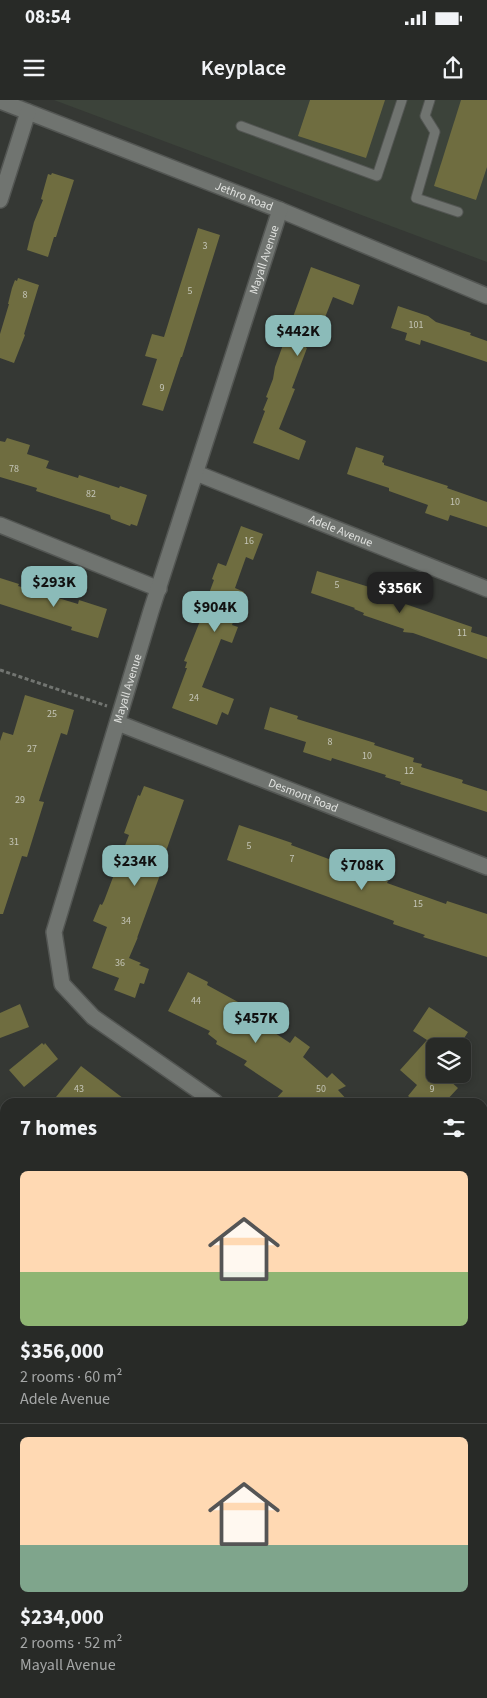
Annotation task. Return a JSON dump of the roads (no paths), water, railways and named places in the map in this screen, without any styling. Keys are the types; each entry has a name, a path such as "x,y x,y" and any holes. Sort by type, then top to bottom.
{"street":[{"name":"Jethro Road","path":"0,102 280,210 487,296"},
{"path":"0,200 28,112"},
{"name":"Mayall Avenue","path":"209,1098 93,1017 62,984 54,932 158,589 280,210"},
{"name":"Adele Avenue","path":"196,473 487,589"},
{"path":"0,525 158,589"},
{"name":"Desmont Road","path":"120,717 487,867"}],"lane":[{"path":"241,126 377,176 402,100"},
{"path":"430,100 425,116 435,132 416,198 458,212"}]}
